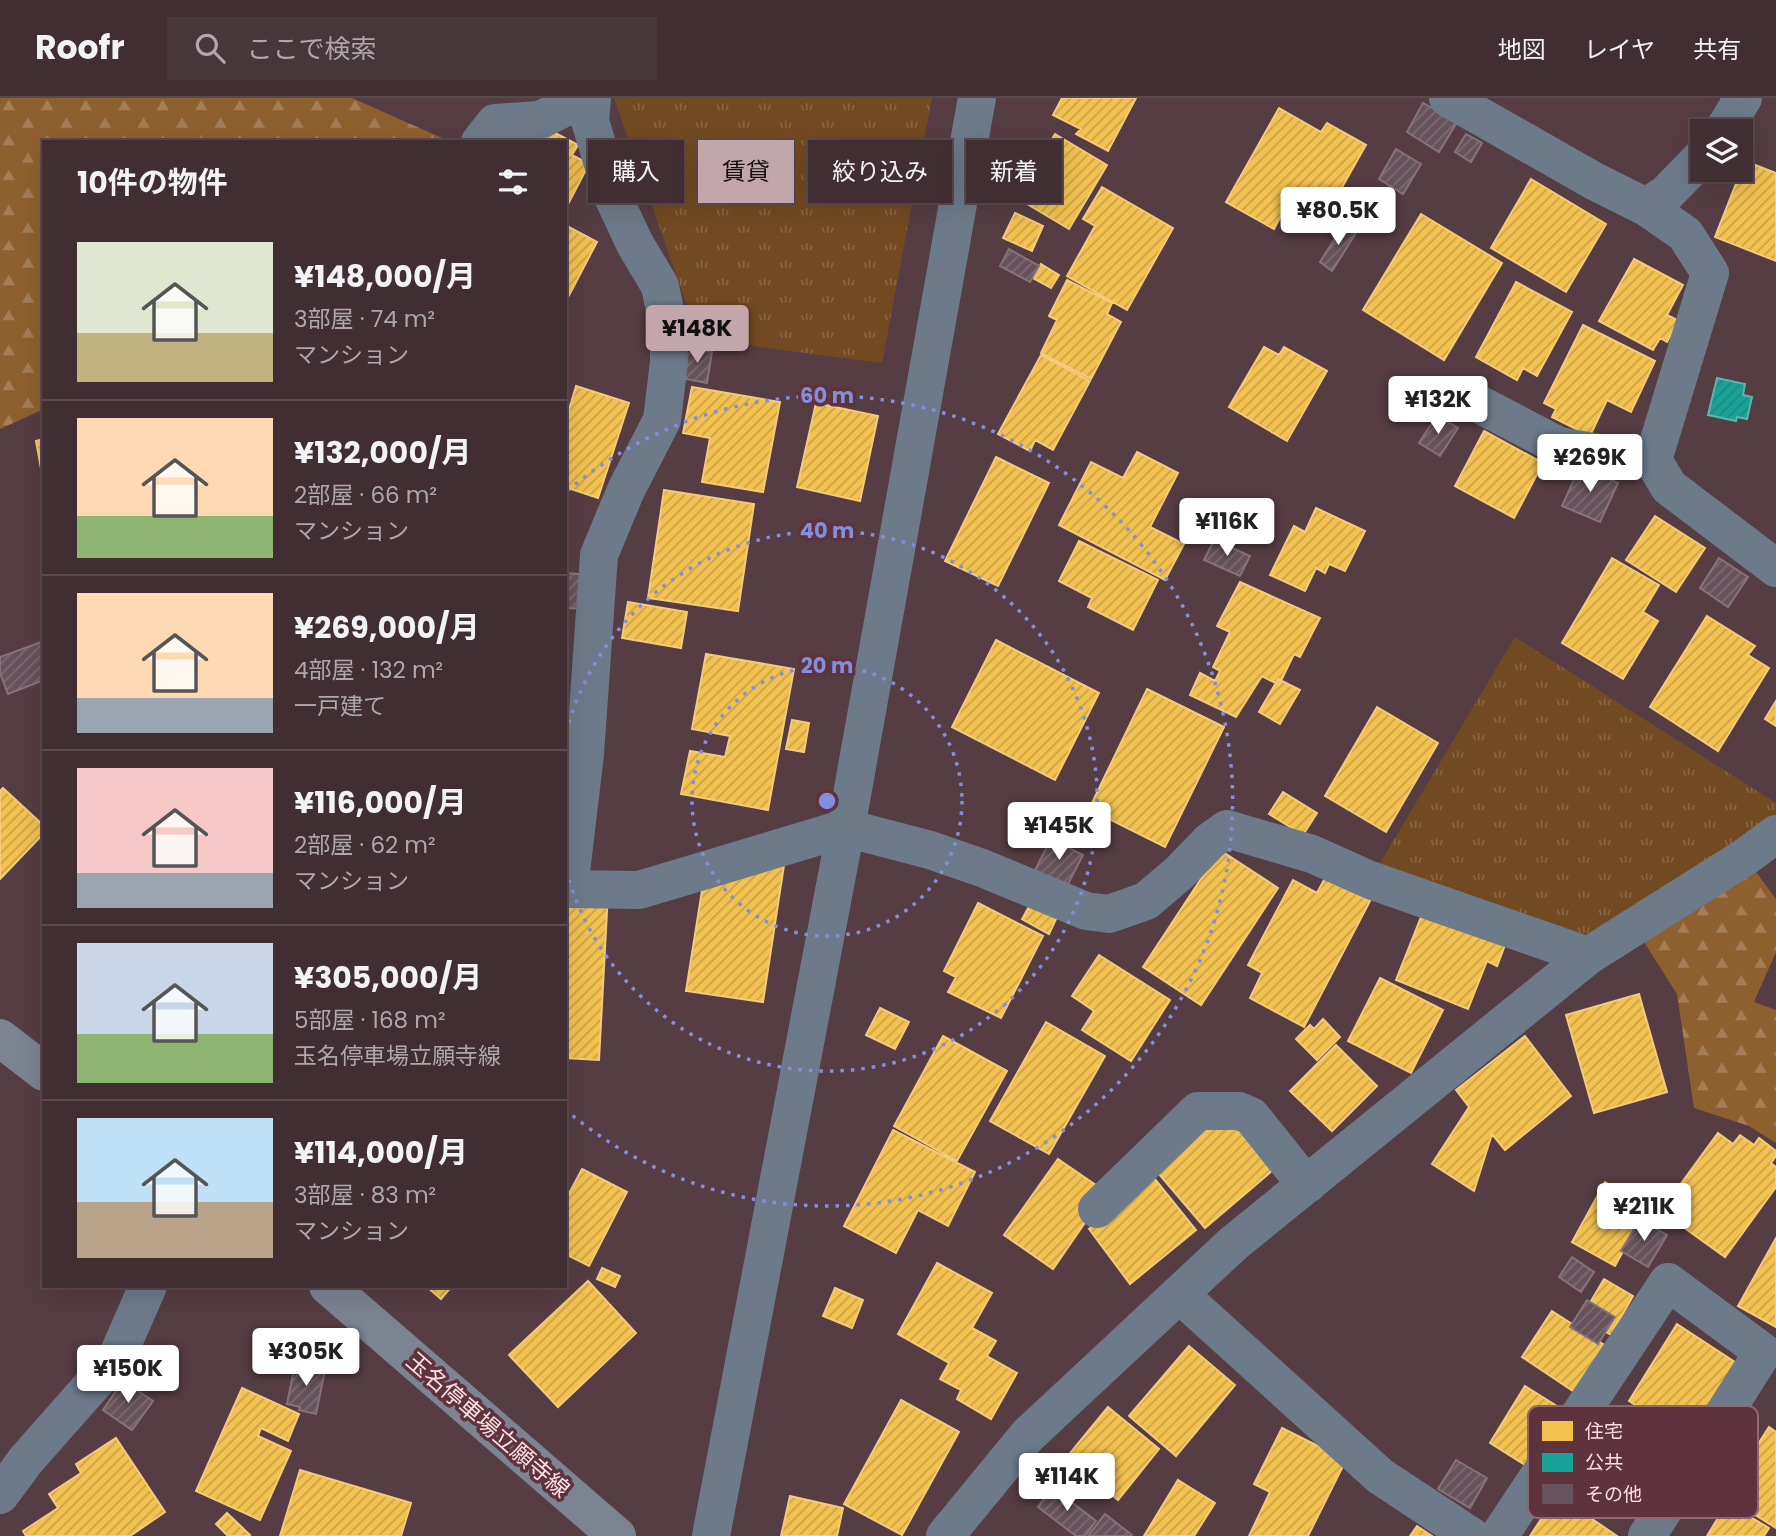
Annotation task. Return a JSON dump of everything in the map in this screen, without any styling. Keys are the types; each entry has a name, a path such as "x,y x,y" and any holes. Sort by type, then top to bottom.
{"main road":[{"path":"0,1038 42,1070"},
{"name":"玉名停車場立願寺線","path":"330,1288 617,1536"}],"street":[{"path":"482,140 495,123 540,120 584,98"},
{"path":"592,98 590,121 613,197 635,244 660,286 669,330 669,362 662,420 626,490 599,555 585,754 569,889 639,890 846,828 930,850 982,868 1086,911 1108,914 1146,901 1180,873 1210,841 1227,829 1312,854 1370,880 1588,956"},
{"path":"711,1536 846,828 977,98"},
{"path":"1448,98 1594,181 1647,207 1685,234 1710,273 1653,460 1669,487 1776,568"},
{"path":"1730,119 1743,98"},
{"path":"1647,207 1666,194 1690,169"},
{"path":"1475,402 1559,446 1653,460"},
{"path":"946,1536 1028,1435 1234,1243 1588,956 1745,857 1776,834"},
{"path":"1097,1209 1198,1111 1239,1111 1251,1116 1308,1184"},
{"path":"1585,1406 1668,1282 1763,1352 1729,1406"},
{"path":"0,1495 26,1460 117,1357 147,1288"},
{"path":"1179,1294 1380,1476 1471,1536"},
{"path":"1499,1536 1528,1492"},
{"path":"1647,1536 1658,1518"}],"green space":[{"path":"0,98 352,98 442,138 42,140 42,410 0,429"},
{"path":"614,98 932,98 924,140 808,140 808,203 912,203 882,363 699,339 651,203 684,203 684,140 629,140"},
{"path":"1515,637 1776,803 1776,833 1588,956 1370,880"},
{"path":"1745,857 1776,899 1776,952 1754,1002 1776,1010 1776,1143 1749,1126 1694,1108 1677,994 1634,926"}],"building: 住宅":[{"path":"1062,98 1136,98 1108,151 1076,134 1081,129 1053,115"},
{"path":"1279,108 1321,132 1327,123 1366,145 1336,198 1315,186 1301,212 1287,205 1274,229 1226,202"},
{"path":"542,126 578,145 572,155 588,163 567,206 567,140 535,140"},
{"path":"515,131 532,140 510,140"},
{"path":"1055,134 1107,165 1069,229 1025,203 1062,203 1062,140 1051,140"},
{"path":"1753,164 1776,173 1776,261 1715,237 1737,182 1753,182"},
{"path":"1531,179 1606,224 1566,292 1491,248"},
{"path":"1102,187 1173,228 1127,310 1067,276 1095,226 1083,219"},
{"path":"1015,213 1043,226 1032,251 1003,238"},
{"path":"1421,214 1502,263 1444,360 1363,310"},
{"path":"567,226 597,242 567,299"},
{"path":"1634,259 1683,285 1667,315 1679,321 1667,342 1660,338 1653,350 1599,321"},
{"path":"1041,264 1059,275 1051,288 1033,278"},
{"path":"1067,280 1112,303 1107,314 1121,322 1091,379 1041,353 1057,320 1049,316"},
{"path":"1516,282 1572,312 1537,376 1523,368 1517,380 1476,357"},
{"path":"1583,325 1655,361 1631,412 1607,400 1590,436 1552,417 1556,409 1544,403"},
{"path":"1264,347 1279,355 1284,347 1327,371 1287,441 1229,407"},
{"path":"1041,355 1090,381 1053,450 1035,440 1030,451 998,434"},
{"path":"576,386 629,403 598,498 567,488 568,413"},
{"path":"692,387 780,402 763,492 702,482 710,438 683,433"},
{"path":"816,403 878,416 860,501 797,487"},
{"path":"1484,431 1543,463 1514,518 1455,486"},
{"path":"42,440 42,474 36,441"},
{"path":"1137,452 1178,473 1150,527 1184,544 1165,580 1059,525 1091,462 1123,478"},
{"path":"996,457 1049,483 998,586 945,561"},
{"path":"664,490 754,504 738,611 648,598"},
{"path":"1238,501 1265,513 1253,540 1226,528"},
{"path":"1316,508 1365,531 1345,571 1329,564 1325,573 1316,568 1305,591 1270,575 1294,526 1305,532"},
{"path":"1655,516 1705,548 1676,592 1626,560"},
{"path":"1079,541 1158,580 1133,630 1088,607 1092,598 1059,581"},
{"path":"1612,558 1659,585 1643,612 1658,621 1623,679 1562,643"},
{"path":"1240,582 1320,618 1300,657 1294,654 1279,685 1262,676 1236,717 1190,695 1200,673 1215,681 1220,671 1213,667 1230,632 1217,626"},
{"path":"628,602 687,612 681,648 622,638"},
{"path":"1707,616 1755,646 1748,655 1769,668 1718,751 1650,707"},
{"path":"996,640 1099,693 1055,780 952,727"},
{"path":"706,654 794,669 768,810 681,794 690,751 725,757 730,736 692,729"},
{"path":"1278,679 1300,690 1280,724 1259,712"},
{"path":"1147,689 1224,727 1165,847 1089,809"},
{"path":"1776,701 1776,726 1765,719"},
{"path":"1377,707 1438,743 1386,832 1325,796"},
{"path":"792,720 809,723 804,752 786,749"},
{"path":"3,788 42,824 42,835 0,879 0,791"},
{"path":"1283,792 1317,813 1303,835 1269,814"},
{"path":"1220,850 1278,888 1201,1005 1143,967"},
{"path":"708,853 784,865 763,1002 686,991"},
{"path":"567,872 609,874 599,1060 567,1058"},
{"path":"1325,878 1370,901 1304,1027 1250,998 1262,973 1248,965 1293,880 1317,893"},
{"path":"978,903 1043,936 1001,1018 948,992 956,977 944,971"},
{"path":"1031,903 1057,917 1049,934 1022,919"},
{"path":"1423,912 1505,945 1497,966 1487,961 1468,1009 1396,980"},
{"path":"1099,955 1170,1000 1131,1061 1082,1030 1094,1011 1072,996"},
{"path":"1380,978 1443,1010 1411,1073 1348,1041"},
{"path":"1639,994 1667,1092 1594,1113 1566,1015"},
{"path":"880,1008 909,1022 895,1049 866,1035"},
{"path":"1323,1019 1340,1037 1317,1060 1296,1039 1310,1025 1314,1029"},
{"path":"1046,1022 1105,1056 1049,1154 990,1121"},
{"path":"943,1036 1007,1071 957,1161 894,1126"},
{"path":"1525,1036 1571,1096 1505,1150 1492,1134 1474,1191 1432,1164 1469,1107 1456,1090"},
{"path":"1336,1045 1377,1086 1332,1131 1290,1091"},
{"path":"1228,1103 1280,1164 1205,1228 1153,1167"},
{"path":"893,1130 975,1172 948,1226 918,1210 896,1253 844,1226"},
{"path":"1718,1133 1733,1144 1740,1135 1754,1145 1759,1138 1776,1151 1771,1163 1776,1167 1776,1187 1725,1257 1661,1211"},
{"path":"1058,1159 1106,1192 1053,1269 1004,1235"},
{"path":"582,1169 627,1192 589,1266 567,1255 567,1197"},
{"path":"1150,1173 1196,1230 1130,1284 1089,1229"},
{"path":"1605,1182 1648,1206 1615,1266 1572,1242"},
{"path":"1776,1238 1776,1327 1738,1306"},
{"path":"937,1263 992,1293 972,1328 996,1341 987,1356 1017,1373 991,1419 957,1399 961,1390 940,1379 949,1363 898,1334"},
{"path":"602,1268 620,1276 615,1287 597,1279"},
{"path":"1604,1279 1633,1296 1611,1335 1581,1318"},
{"path":"588,1281 636,1333 558,1407 509,1355"},
{"path":"428,1288 450,1288 441,1299"},
{"path":"835,1288 863,1300 852,1328 823,1316"},
{"path":"1552,1311 1609,1348 1579,1395 1522,1357"},
{"path":"1677,1324 1741,1366 1716,1406 1637,1406 1629,1401"},
{"path":"1189,1346 1235,1385 1176,1456 1129,1416"},
{"path":"1525,1386 1557,1406 1528,1406 1528,1467 1490,1443"},
{"path":"242,1388 299,1414 288,1441 261,1428 258,1436 291,1451 260,1520 196,1491"},
{"path":"901,1400 959,1432 902,1535 844,1504"},
{"path":"1108,1407 1159,1449 1118,1500 1066,1458"},
{"path":"1769,1427 1776,1432 1776,1528 1758,1517 1758,1444"},
{"path":"1282,1428 1346,1460 1308,1536 1249,1536 1270,1492 1254,1484"},
{"path":"116,1438 165,1512 130,1536 26,1536 23,1531 58,1508 49,1494 81,1473 76,1464"},
{"path":"300,1470 411,1503 401,1536 280,1536"},
{"path":"1178,1480 1215,1503 1194,1536 1144,1536"},
{"path":"790,1496 843,1508 837,1536 781,1536"},
{"path":"227,1513 249,1536 228,1536 216,1524"},
{"path":"1542,1518 1591,1518 1617,1536 1530,1536"},
{"path":"1718,1518 1752,1518 1769,1528 1764,1536 1707,1536"},
{"path":"1417,1526 1432,1536 1410,1536"}],"building: 公共":[{"path":"1717,378 1745,384 1743,395 1752,397 1747,419 1737,417 1736,421 1708,415"}],"building: その他":[{"path":"1423,103 1457,122 1439,152 1407,132"},
{"path":"1466,134 1482,143 1471,162 1455,152"},
{"path":"1396,149 1421,164 1403,194 1379,179"},
{"path":"1344,224 1356,233 1332,271 1320,262"},
{"path":"1009,249 1039,266 1030,282 1000,266"},
{"path":"687,347 712,352 707,383 681,378"},
{"path":"1437,415 1458,428 1440,456 1419,443"},
{"path":"1580,466 1618,483 1600,522 1562,506"},
{"path":"1214,540 1250,556 1240,576 1204,560"},
{"path":"1719,558 1748,577 1728,607 1700,588"},
{"path":"567,573 591,575 589,609 567,608"},
{"path":"42,642 42,681 8,694 0,673 0,657"},
{"path":"1051,839 1083,855 1067,886 1035,870"},
{"path":"1640,1219 1667,1235 1648,1267 1621,1251"},
{"path":"1572,1257 1594,1272 1581,1292 1559,1277"},
{"path":"1587,1300 1615,1317 1598,1344 1570,1327"},
{"path":"295,1364 325,1370 316,1414 287,1404"},
{"path":"123,1381 153,1401 132,1430 103,1410"},
{"path":"1456,1460 1487,1478 1470,1508 1438,1489"},
{"path":"1052,1487 1096,1521 1085,1536 1076,1536 1038,1507"},
{"path":"1105,1514 1132,1535 1088,1536"}]}
